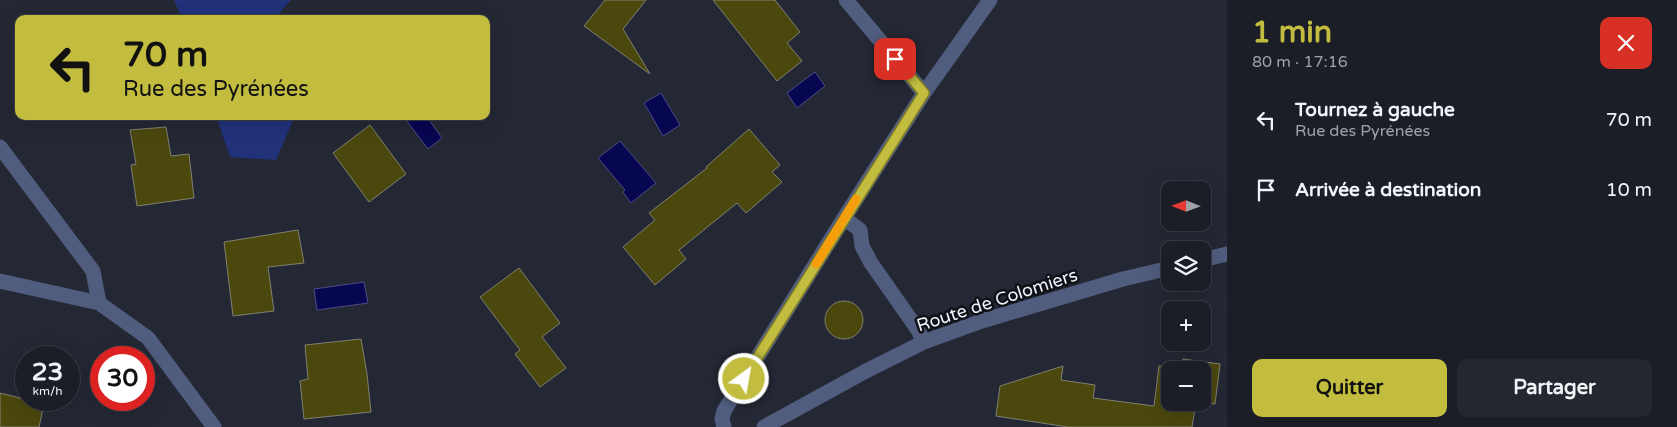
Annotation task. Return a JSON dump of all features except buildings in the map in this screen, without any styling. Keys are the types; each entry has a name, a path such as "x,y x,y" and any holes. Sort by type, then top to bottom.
{"street":[{"path":"846,0 924,93"},
{"path":"724,427 722,419 724,411 844,218 924,93 990,0"},
{"path":"0,147 93,271 99,303"},
{"path":"844,218 860,230 862,246 871,263 918,330 924,342"},
{"path":"1211,258 1227,254"},
{"name":"Route de Colomiers","path":"764,427 866,371 924,342 982,321 1122,279 1161,270"},
{"path":"0,281 99,303 148,338 214,427"}],"shaded area":[{"path":"174,0 291,0 278,15 180,15"},
{"path":"815,72 825,86 797,108 787,93"},
{"path":"661,93 680,125 663,136 644,103"},
{"path":"217,120 293,120 276,160 230,157"},
{"path":"406,120 429,120 442,138 428,149"},
{"path":"620,141 656,183 631,203 623,192 625,190 598,158"},
{"path":"364,282 368,303 317,310 314,289"}],"slow traffic":[{"path":"816,264 856,199"}],"route":[{"path":"744,379 924,93 895,59"}]}
